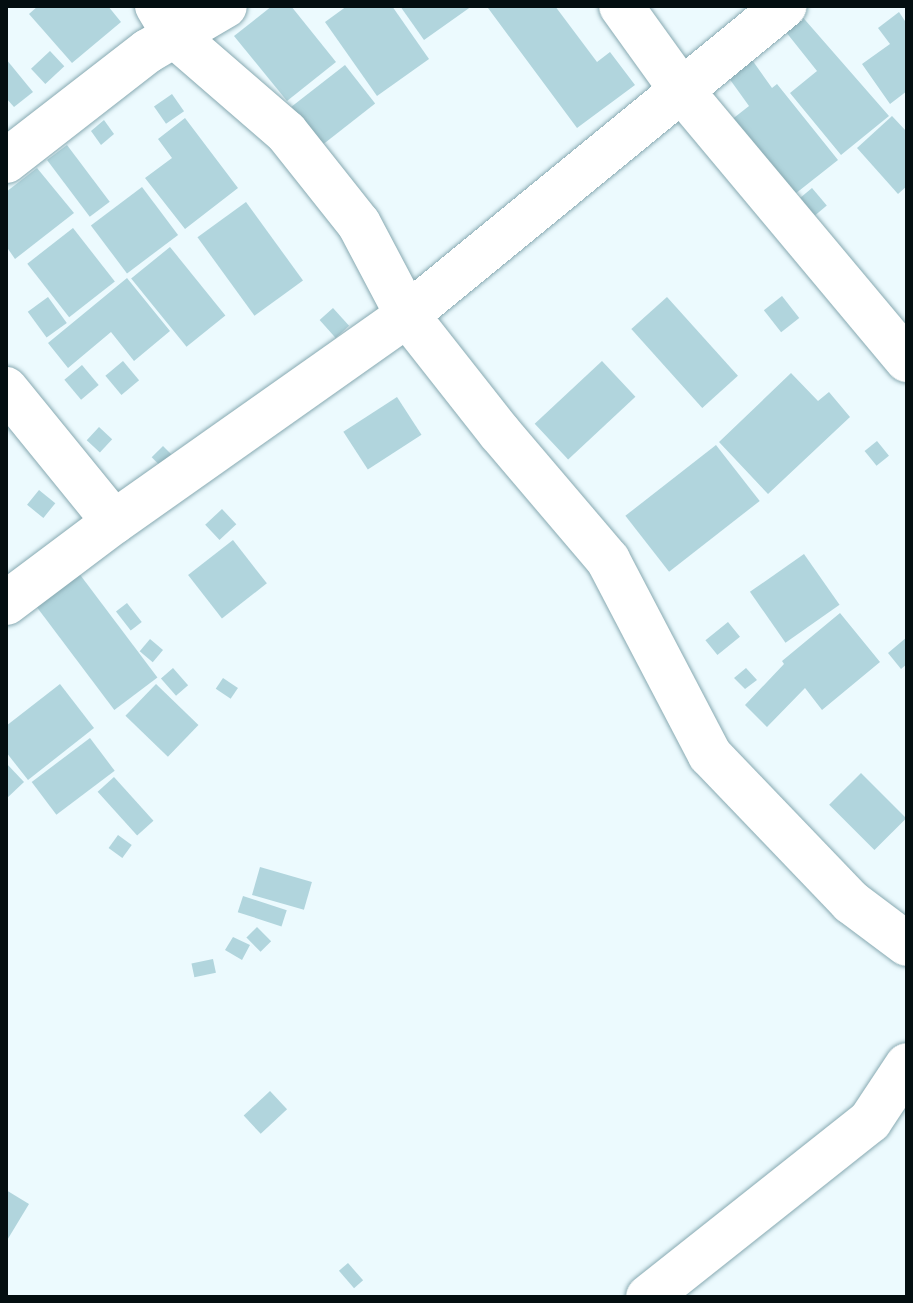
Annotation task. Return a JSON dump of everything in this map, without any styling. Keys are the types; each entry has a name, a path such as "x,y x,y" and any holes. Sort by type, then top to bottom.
{"street":[{"path":"6,161 148,51 166,21 225,6"},
{"path":"621,6 682,91 907,360"},
{"path":"6,603 114,522 407,315 785,6"},
{"path":"166,21 286,132 359,224 407,315 500,433 608,560 710,755 851,902 907,944"},
{"path":"6,389 114,522"},
{"path":"648,1297 870,1121 907,1065"}],"building":[{"path":"38,6 108,6 121,22 72,63 29,14"},
{"path":"272,6 291,6 336,62 287,101 234,36"},
{"path":"347,6 392,6 429,59 377,96 325,22"},
{"path":"400,6 472,6 424,40"},
{"path":"555,6 597,62 610,52 635,85 577,128 488,8"},
{"path":"899,12 907,24 907,91 890,104 862,64 890,44 878,28"},
{"path":"799,13 889,116 841,155 790,93 817,71 782,27"},
{"path":"50,51 64,66 45,84 31,69"},
{"path":"750,57 772,88 777,84 838,160 781,205 721,128 749,106 726,74"},
{"path":"6,59 33,92 14,107 6,98"},
{"path":"345,65 375,104 322,145 291,107"},
{"path":"172,94 184,111 166,124 154,107"},
{"path":"892,116 907,132 907,186 898,194 857,148"},
{"path":"185,118 238,188 185,229 145,178 172,158 158,139"},
{"path":"104,120 114,134 101,145 91,131"},
{"path":"67,145 110,202 90,217 47,160"},
{"path":"37,168 74,213 15,259 6,246 6,192"},
{"path":"142,187 178,235 127,273 91,226"},
{"path":"812,188 827,206 801,227 786,210"},
{"path":"246,202 303,280 254,316 197,237"},
{"path":"73,228 115,282 69,317 27,264"},
{"path":"170,247 225,315 187,347 131,278"},
{"path":"127,278 170,331 134,361 111,332 68,368 48,343"},
{"path":"782,296 799,318 781,332 764,310"},
{"path":"48,297 67,323 47,338 28,312"},
{"path":"667,297 738,376 702,408 631,329"},
{"path":"333,308 349,326 336,338 320,320"},
{"path":"123,361 139,380 121,395 105,376"},
{"path":"602,361 635,397 568,460 535,424"},
{"path":"82,365 99,385 81,400 64,380"},
{"path":"791,373 818,401 829,392 850,417 768,494 719,442"},
{"path":"397,397 422,435 368,470 343,432"},
{"path":"99,427 112,439 100,452 87,440"},
{"path":"877,441 889,456 877,466 865,451"},
{"path":"716,445 760,501 669,572 625,516"},
{"path":"163,446 176,459 164,470 152,457"},
{"path":"39,490 55,503 43,518 27,505"},
{"path":"222,509 236,524 220,540 205,525"},
{"path":"233,540 267,583 222,618 188,575"},
{"path":"804,554 840,605 785,643 750,592"},
{"path":"78,572 157,677 114,710 35,604"},
{"path":"127,603 142,622 131,631 116,612"},
{"path":"840,613 880,662 822,710 805,688 767,727 745,705 784,664 782,661"},
{"path":"728,622 740,637 717,655 705,640"},
{"path":"907,637 907,664 901,669 888,653"},
{"path":"150,639 163,650 153,662 140,651"},
{"path":"173,668 188,685 176,696 161,678"},
{"path":"746,668 757,680 745,689 734,678"},
{"path":"223,678 238,688 231,699 216,689"},
{"path":"60,684 94,728 28,780 6,752 6,726"},
{"path":"156,684 198,725 168,757 125,716"},
{"path":"90,738 115,771 56,815 32,782"},
{"path":"6,763 24,782 6,799"},
{"path":"861,773 906,818 874,850 829,805"},
{"path":"114,777 153,821 137,836 98,792"},
{"path":"118,835 132,845 122,858 109,848"},
{"path":"260,867 312,882 304,910 252,895"},
{"path":"243,896 287,910 281,926 238,912"},
{"path":"257,927 271,941 261,952 246,938"},
{"path":"233,937 250,945 242,960 225,950"},
{"path":"213,959 216,973 194,977 191,964"},
{"path":"270,1091 287,1109 261,1134 244,1116"},
{"path":"6,1190 29,1204 6,1242"},
{"path":"348,1263 363,1280 354,1288 339,1271"}]}
